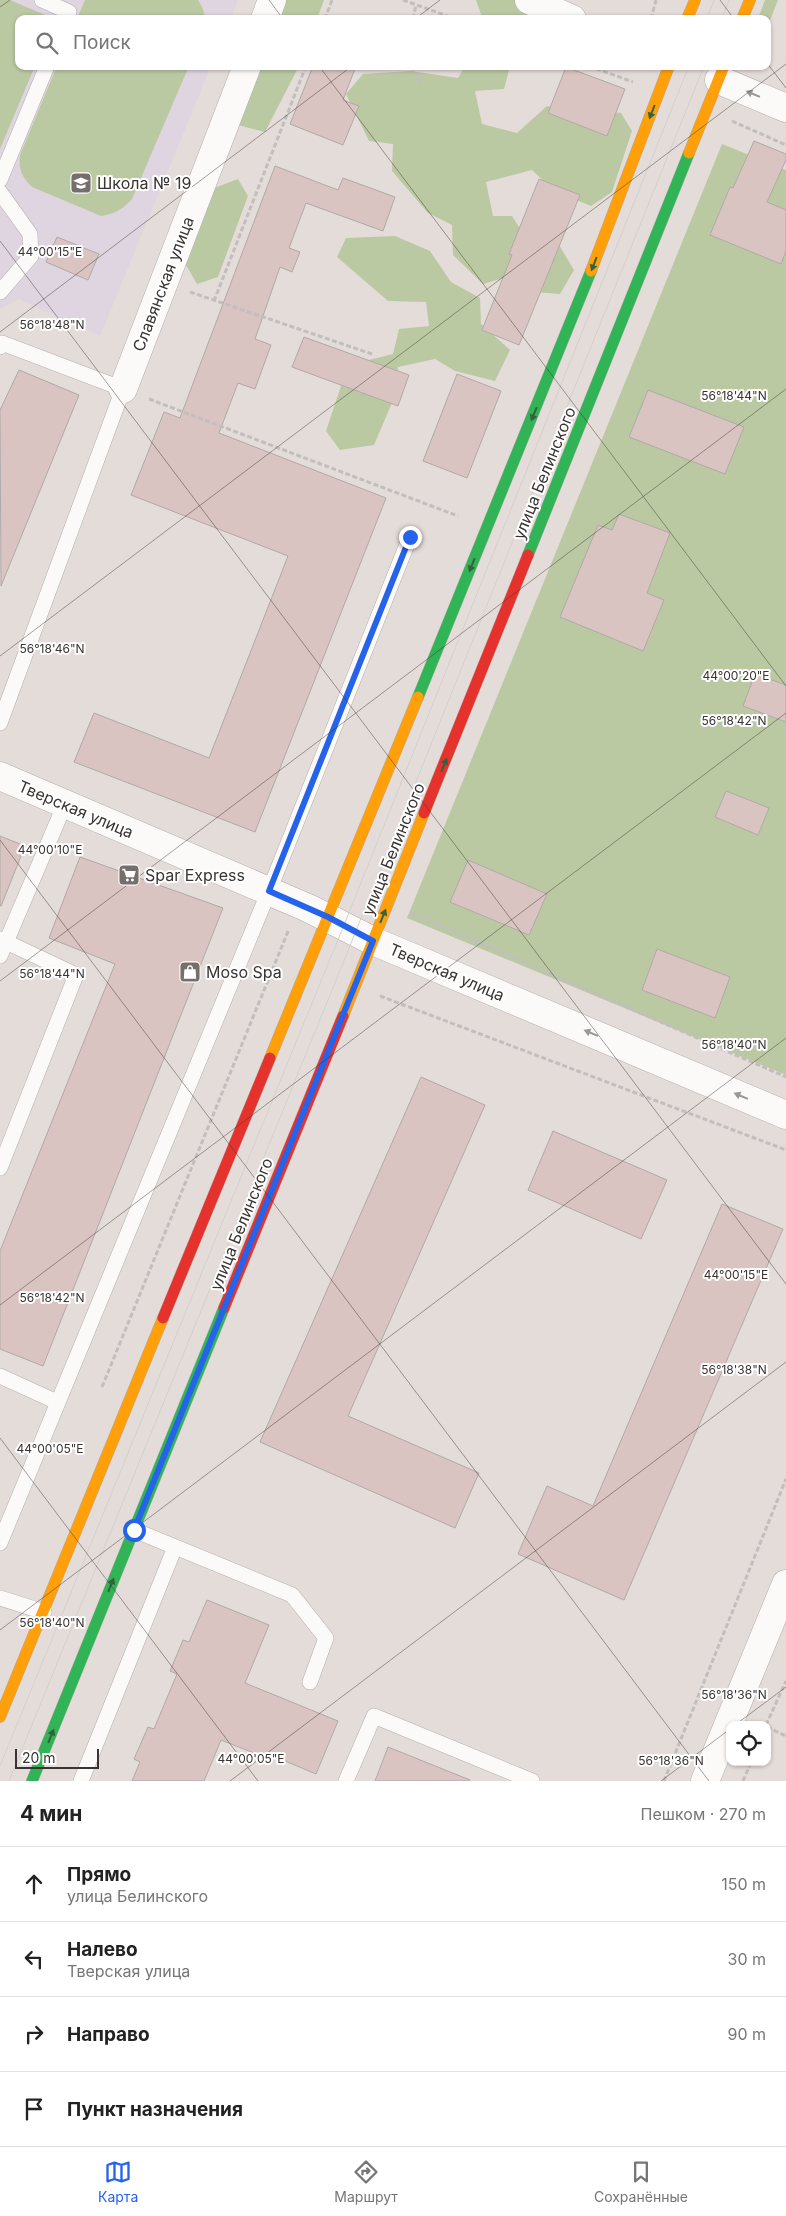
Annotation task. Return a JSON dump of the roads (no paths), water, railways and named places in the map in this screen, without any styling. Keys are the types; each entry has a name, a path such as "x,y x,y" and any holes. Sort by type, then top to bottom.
{"main road":[{"path":"688,15 694,0"},
{"path":"744,15 750,0"},
{"name":"улица Белинского","path":"0,1717 576,310 667,70"},
{"name":"улица Белинского","path":"32,1781 373,941 722,73"}],"street":[{"path":"266,15 272,0"},
{"path":"529,0 563,15"},
{"name":"Славянская улица","path":"122,389 245,70"},
{"path":"722,73 786,108"},
{"name":"Тверская улица","path":"0,776 328,917 373,941 786,1115"},
{"path":"705,1781 780,1614 786,1584"}],"lane":[{"path":"42,0 69,12 68,15"},
{"path":"0,180 45,70"},
{"path":"0,192 30,234 31,256 0,292"},
{"path":"0,347 2,343 122,389 0,723"},
{"path":"0,1542 269,891 410,537"},
{"path":"0,1168 76,974 2,946 65,804"},
{"path":"0,1376 57,1402"},
{"path":"134,1530 292,1595 326,1638 310,1682"},
{"path":"81,1781 175,1547"},
{"path":"0,1598 44,1612"},
{"path":"346,1781 374,1716 532,1781"}],"tram line":[{"path":"708,15 714,0"},
{"path":"723,15 729,0"},
{"path":"0,1766 344,925 687,70"},
{"path":"9,1781 337,978 702,70"}],"place":[{"name":"Школа № 19","path":"81,183"},
{"name":"Spar Express","path":"129,875"},
{"name":"Moso Spa","path":"190,972"}]}
